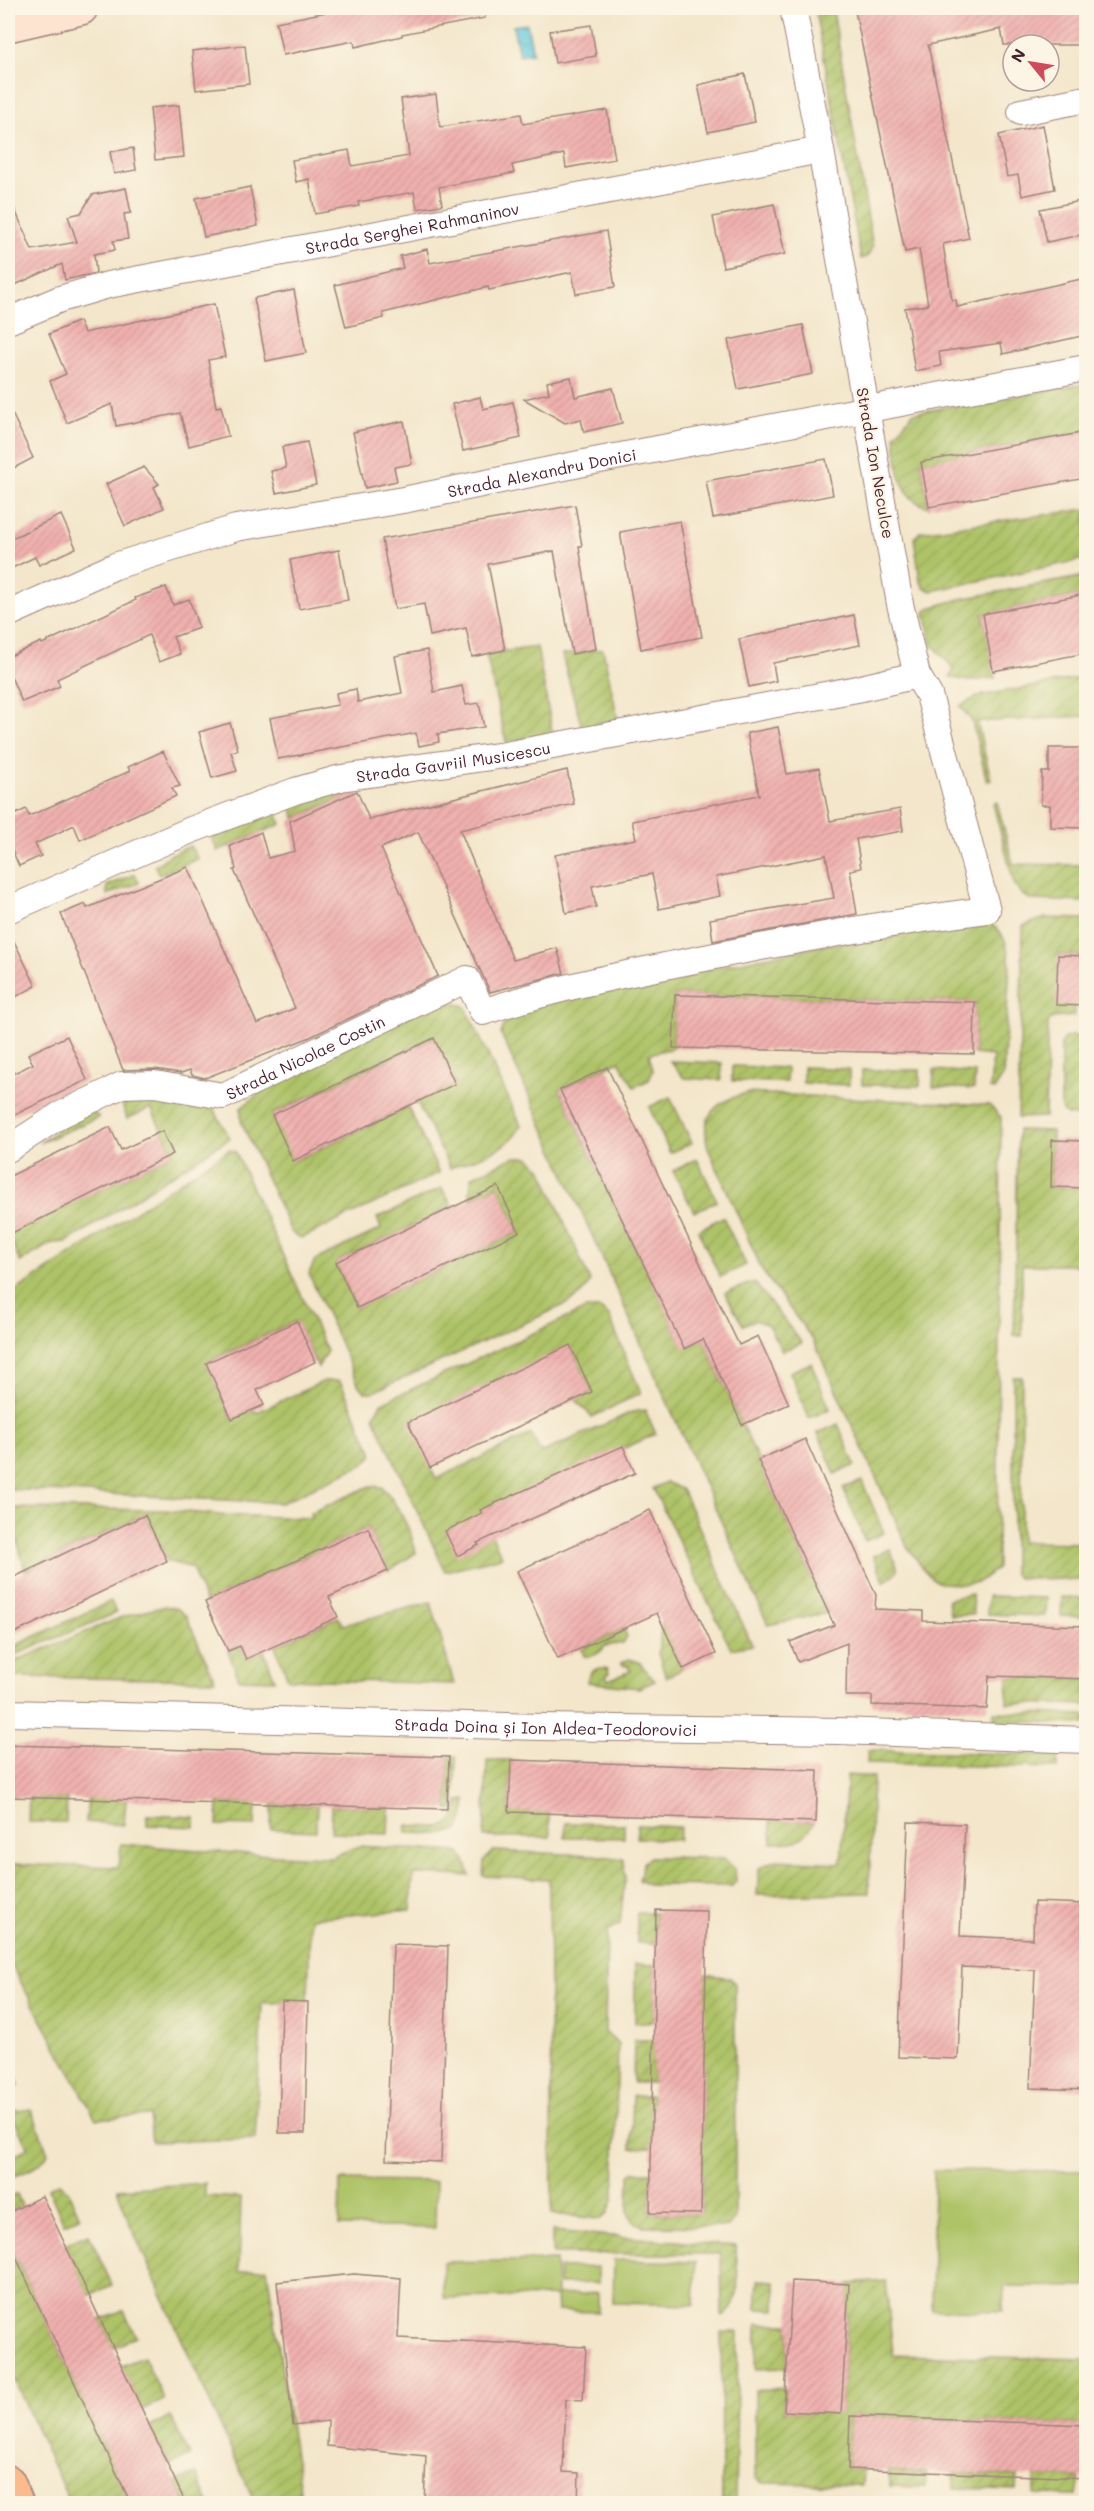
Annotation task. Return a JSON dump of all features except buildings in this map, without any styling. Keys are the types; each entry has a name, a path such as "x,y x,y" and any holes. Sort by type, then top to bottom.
{"main road":[{"path":"8,25 81,8"},
{"path":"8,2482 17,2504"}],"street":[{"name":"Strada Ion Neculce","path":"467,979 483,1012 531,995 580,983 729,953 987,910 929,695 917,675 898,595 821,150 793,8"},
{"path":"1021,112 1086,99"},
{"name":"Strada Serghei Rahmaninov","path":"8,321 60,299 108,285 821,150"},
{"name":"Strada Alexandru Donici","path":"8,614 115,566 236,528 403,501 589,462 1086,368"},
{"name":"Strada Gavriil Musicescu","path":"8,910 191,830 295,791 342,778 505,755 858,689 917,675"},
{"name":"Strada Nicolae Costin","path":"8,1149 60,1115 122,1085 155,1084 222,1096 467,979"},
{"name":"Strada Doina și Ion Aldea-Teodorovici","path":"8,1713 553,1727 830,1731 1086,1740"}],"green space":[{"path":"833,11 873,247 867,257 861,259 816,15"},
{"path":"1086,384 1086,432 921,462 929,507 910,497 898,468 895,435 913,413"},
{"path":"1086,509 1086,559 931,591 924,588 920,580 914,538 920,532"},
{"path":"1086,576 1086,594 983,614 995,678 968,681 950,677 954,669 932,644 925,613 929,608 960,599"},
{"path":"537,647 553,736 506,742 486,654"},
{"path":"603,649 618,720 582,728 562,655"},
{"path":"1086,677 1086,716 977,722 991,780 987,781 972,721 960,706 979,696"},
{"path":"333,790 358,791 295,818 290,804"},
{"path":"997,802 1013,864 1086,865 1086,902 1031,900 1021,894 1014,883 993,804"},
{"path":"276,812 281,824 217,851 212,838"},
{"path":"190,846 198,859 159,875 155,866 170,855"},
{"path":"135,874 139,883 107,895 107,886"},
{"path":"1045,918 1086,919 1086,956 1058,955 1074,1005 1074,1016 1052,1018 1048,1023 1045,1117 1018,1118 1023,926"},
{"path":"985,922 994,926 1001,933 1006,943 1010,964 1003,1076 994,1090 990,1089 993,1056 974,1054 975,1002 675,995 673,1048 649,1054 653,1071 649,1080 634,1087 619,1061 560,1090 684,1348 703,1339 828,1613 768,1625 501,1034 502,1029 508,1018 522,1006 825,945"},
{"path":"442,1000 465,1006 521,1125 516,1134 500,1147 450,1168 417,1102 455,1084 433,1038 272,1114 294,1161 408,1107 439,1173 302,1238 295,1236 290,1230 241,1121 241,1108 282,1075"},
{"path":"1086,1036 1086,1117 1067,1115 1061,1109 1061,1045 1064,1038"},
{"path":"670,1061 722,1063 721,1080 684,1078"},
{"path":"732,1066 787,1068 786,1082 732,1081"},
{"path":"803,1067 849,1069 849,1085 803,1083"},
{"path":"862,1070 920,1070 920,1086 862,1085"},
{"path":"934,1070 975,1073 974,1089 933,1087"},
{"path":"154,1091 212,1106 230,1138 67,1242 52,1243 20,1262 8,1234 173,1154 151,1108 127,1119 123,1107 124,1100"},
{"path":"747,1093 989,1105 1001,1117 997,1568 978,1582 940,1583 924,1570 907,1546 813,1340 763,1272 708,1148 706,1136 708,1118 713,1111 727,1100"},
{"path":"670,1097 692,1143 670,1153 649,1107"},
{"path":"88,1109 99,1117 39,1143"},
{"path":"1018,1130 1052,1131 1051,1187 1086,1188 1086,1265 1022,1265 1022,1336 1014,1335"},
{"path":"228,1150 235,1151 327,1351 318,1367 296,1321 207,1362 232,1419 254,1409 255,1413 324,1381 340,1381 372,1451 372,1456 364,1464 281,1503 8,1489 8,1296"},
{"path":"514,1157 528,1157 541,1168 590,1281 588,1286 578,1297 560,1307 373,1392 365,1392 359,1386 309,1274 315,1260 381,1229 377,1218 442,1188 453,1207 336,1262 357,1308 519,1232 498,1186 470,1199 471,1177"},
{"path":"697,1159 717,1201 694,1212 673,1171"},
{"path":"723,1217 746,1265 720,1277 698,1230"},
{"path":"754,1282 802,1343 782,1351 768,1325 755,1320 743,1325 725,1293"},
{"path":"586,1309 600,1309 609,1316 641,1393 592,1417 575,1399 592,1392 570,1346 409,1422 436,1479 531,1434 541,1453 632,1412 645,1410 656,1434 481,1511 502,1557 445,1571 374,1416 381,1403"},
{"path":"811,1363 830,1409 809,1418 790,1372"},
{"path":"1013,1377 1022,1377 1021,1542 1086,1543 1086,1580 1019,1578 1013,1573"},
{"path":"838,1424 855,1465 835,1474 818,1433"},
{"path":"862,1481 884,1533 865,1541 843,1488"},
{"path":"666,1482 682,1489 752,1645 731,1649 653,1488"},
{"path":"370,1486 382,1487 393,1501 407,1527 416,1553 388,1571 368,1528 205,1602 192,1568 167,1561 145,1515 25,1571 11,1516 14,1508 165,1510 220,1515 312,1518 310,1513"},
{"path":"890,1549 897,1572 884,1582 873,1556"},
{"path":"972,1594 973,1615 950,1615 948,1599"},
{"path":"988,1596 1046,1598 1045,1616 987,1614"},
{"path":"1062,1597 1086,1598 1086,1617 1061,1616"},
{"path":"111,1601 116,1613 8,1658 8,1649"},
{"path":"431,1602 454,1684 288,1679 275,1646 338,1617 343,1625"},
{"path":"165,1606 178,1609 186,1616 215,1680 12,1677 8,1664 122,1617"},
{"path":"662,1622 683,1669 666,1677 658,1653"},
{"path":"624,1629 627,1637 623,1643 605,1646 596,1654 584,1656 581,1648"},
{"path":"240,1646 246,1659 264,1651 275,1680 239,1679 228,1651"},
{"path":"629,1659 639,1662 655,1681 639,1688 587,1682 592,1672 597,1669 608,1669 609,1674 606,1676 608,1680 631,1671 627,1665 621,1663"},
{"path":"1008,1677 1086,1679 1086,1705 1007,1703"},
{"path":"994,1712 1086,1715 1086,1724 994,1721"},
{"path":"868,1750 1058,1755 1058,1768 867,1763"},
{"path":"456,1756 454,1809 447,1809 449,1757"},
{"path":"487,1760 511,1760 509,1811 549,1813 550,1837 484,1837"},
{"path":"847,1775 873,1777 869,1893 757,1895 759,1868 776,1860 841,1863"},
{"path":"29,1797 67,1798 66,1822 28,1822"},
{"path":"88,1798 126,1800 124,1825 86,1822"},
{"path":"466,1800 464,1819 458,1830 444,1834 406,1833 407,1825 434,1827 448,1824 453,1820 458,1801"},
{"path":"218,1803 256,1803 255,1826 217,1825"},
{"path":"272,1804 317,1805 316,1831 271,1829"},
{"path":"332,1806 389,1807 388,1834 331,1832"},
{"path":"147,1815 195,1817 195,1827 147,1825"},
{"path":"770,1820 814,1822 802,1838 786,1843 772,1843"},
{"path":"566,1823 624,1824 624,1838 565,1837"},
{"path":"637,1825 680,1827 679,1840 637,1838"},
{"path":"121,1844 250,1854 331,1857 359,1846 459,1852 465,1860 470,1876 413,1874 411,1910 310,1918 308,2002 262,2003 255,2139 152,2142 149,2115 96,2119 8,1959 8,1864 119,1867"},
{"path":"493,1851 594,1855 623,1859 625,1877 620,1924 607,1931 605,2032 618,2044 614,2197 608,2213 599,2219 552,2214 549,1879 483,1876 484,1860"},
{"path":"650,1857 724,1858 735,1870 736,1881 732,1886 648,1885 639,1880 643,1863"},
{"path":"637,1913 656,1913 656,1944 637,1943"},
{"path":"635,1964 655,1965 654,2021 635,2023"},
{"path":"705,1974 730,1978 735,1984 735,2218 728,2227 643,2226 632,2221 628,2212 629,2175 632,2172 651,2172 650,2213 701,2214"},
{"path":"634,2040 654,2040 653,2083 633,2083"},
{"path":"8,2058 19,2085 8,2093"},
{"path":"633,2096 652,2096 652,2147 631,2148"},
{"path":"31,2109 48,2153 37,2166 8,2179 8,2158 28,2148 10,2112"},
{"path":"934,2170 1086,2171 1086,2287 1004,2286 1003,2311 932,2310"},
{"path":"340,2180 436,2181 435,2228 339,2226"},
{"path":"59,2183 68,2191 80,2217 64,2224 48,2188"},
{"path":"205,2183 205,2196 241,2198 239,2272 267,2268 302,2503 255,2503 129,2222 117,2189"},
{"path":"17,2194 22,2206 8,2213 8,2198"},
{"path":"552,2231 736,2246 737,2295 729,2311 722,2316 721,2254 552,2254"},
{"path":"89,2234 112,2285 88,2296 65,2244"},
{"path":"8,2240 131,2503 70,2503 8,2366"},
{"path":"556,2260 557,2295 598,2293 598,2312 557,2311 556,2296 443,2298 443,2262"},
{"path":"614,2260 696,2262 694,2305 613,2303"},
{"path":"598,2267 598,2283 559,2284 559,2268"},
{"path":"758,2280 775,2281 775,2310 756,2309"},
{"path":"886,2281 893,2355 1086,2359 1086,2425 850,2416 848,2469 863,2470 862,2485 763,2483 755,2478 755,2390 785,2388 784,2411 841,2413 849,2284"},
{"path":"124,2311 136,2337 113,2348 100,2320"},
{"path":"757,2324 789,2324 787,2368 756,2369"},
{"path":"721,2332 738,2332 735,2503 722,2503"},
{"path":"144,2357 164,2400 142,2410 121,2366"},
{"path":"170,2416 190,2456 168,2465 150,2427"},
{"path":"889,2471 927,2473 925,2487 890,2486"},
{"path":"196,2473 209,2503 186,2503 176,2483"},
{"path":"954,2473 1017,2476 1016,2490 954,2488"},
{"path":"1035,2476 1080,2478 1077,2495 1035,2494"}],"water":[{"path":"527,24 533,53 519,55 513,26"}]}
